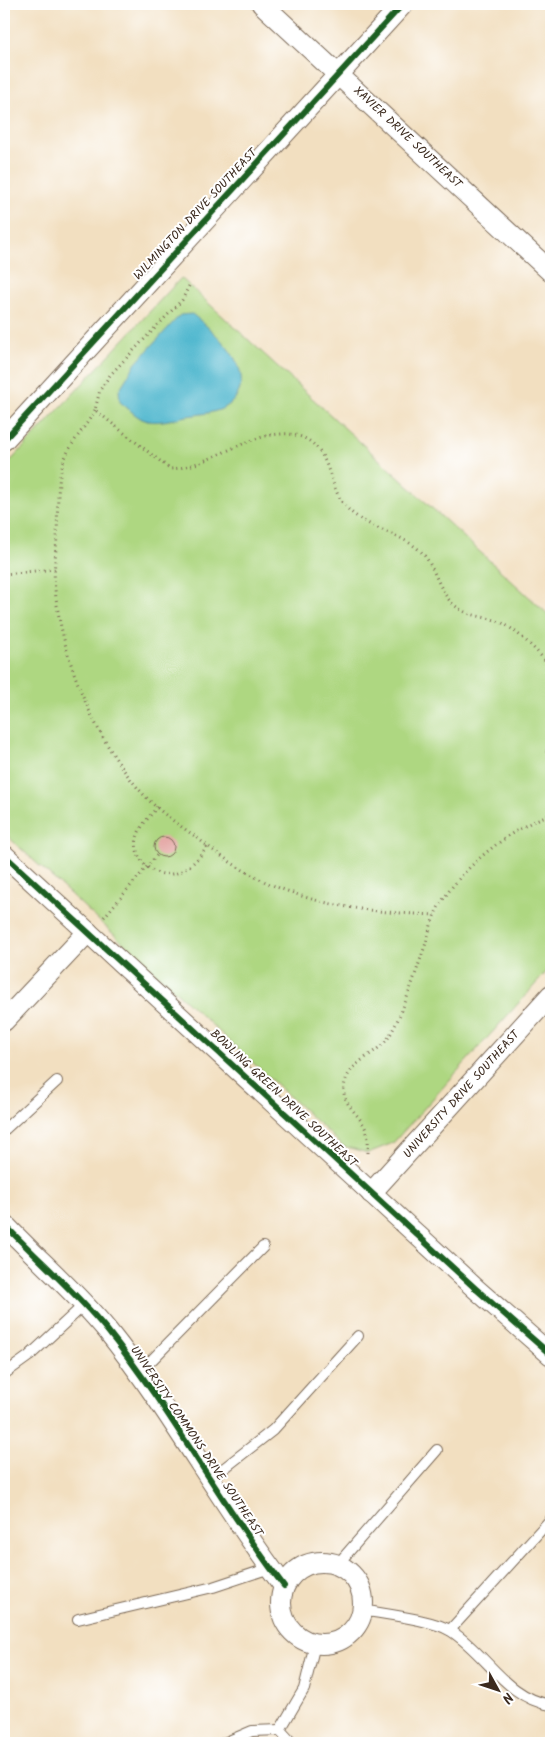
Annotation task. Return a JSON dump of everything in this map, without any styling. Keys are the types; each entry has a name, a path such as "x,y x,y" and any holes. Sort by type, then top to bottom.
{"street":[{"name":"XAVIER DRIVE SOUTHEAST","path":"262,4 551,272"},
{"name":"WILMINGTON DRIVE SOUTHEAST","path":"4,440 404,4"},
{"name":"BOWLING GREEN DRIVE SOUTHEAST","path":"4,855 94,927 371,1193 551,1355"},
{"path":"4,1021 94,927"},
{"name":"UNIVERSITY DRIVE SOUTHEAST","path":"371,1193 551,995"},
{"name":"UNIVERSITY COMMONS DRIVE SOUTHEAST","path":"4,1224 107,1330 139,1373 209,1480 284,1586"},
{"path":"314,1563 337,1565 351,1574 358,1585 362,1597 362,1610 358,1623 345,1636 328,1644 315,1644 303,1640 285,1623 281,1598 284,1586 292,1575 302,1567 314,1563"}],"lane":[{"path":"4,1130 57,1081"},
{"path":"139,1373 263,1247"},
{"path":"4,1374 30,1356 84,1305"},
{"path":"209,1480 273,1430 358,1336"},
{"path":"337,1565 437,1450"},
{"path":"450,1630 551,1519"},
{"path":"78,1620 213,1587 270,1568"},
{"path":"362,1610 412,1619 450,1630 476,1652 512,1688 536,1702 551,1704"},
{"path":"280,1730 304,1690 315,1644"},
{"path":"224,1743 252,1730 280,1730 292,1743"}],"path":[{"path":"189,286 182,300 110,375 100,390 95,410 64,459 58,503 55,587 60,620 72,664 84,697 106,743 132,780 158,808 245,872 293,893 350,906 435,915"},
{"path":"95,410 170,468 186,468 264,437 289,434 304,439 319,450 328,465 336,489 345,507 363,522 418,549 430,563 441,587 452,603 466,613 503,623 538,652 551,667"},
{"path":"4,574 56,569"},
{"path":"158,808 138,834 136,845 139,860 146,867 161,874 173,874 186,869 201,856 208,846"},
{"path":"368,1153 366,1129 346,1102 344,1088 348,1074 356,1064 383,1045 390,1036 407,1000 435,915 452,886 474,864 504,839 528,824 551,814"},
{"path":"94,927 157,854"}],"green space":[{"path":"181,278 551,617 551,967 393,1143 368,1153 343,1146 4,833 4,468"}],"water":[{"path":"192,314 223,342 232,354 238,366 241,379 239,391 231,403 216,411 164,421 147,421 142,419 120,402 119,390 136,363 180,315"}],"building":[{"path":"549,724 551,724 551,754 546,753"},
{"path":"160,837 168,837 174,843 174,851 168,857 160,857 154,851 154,843"}],"cycle path":[{"path":"4,440 403,4"},
{"path":"4,855 476,1289 551,1355"},
{"path":"4,1224 83,1302 131,1361 239,1523 284,1586"}]}
